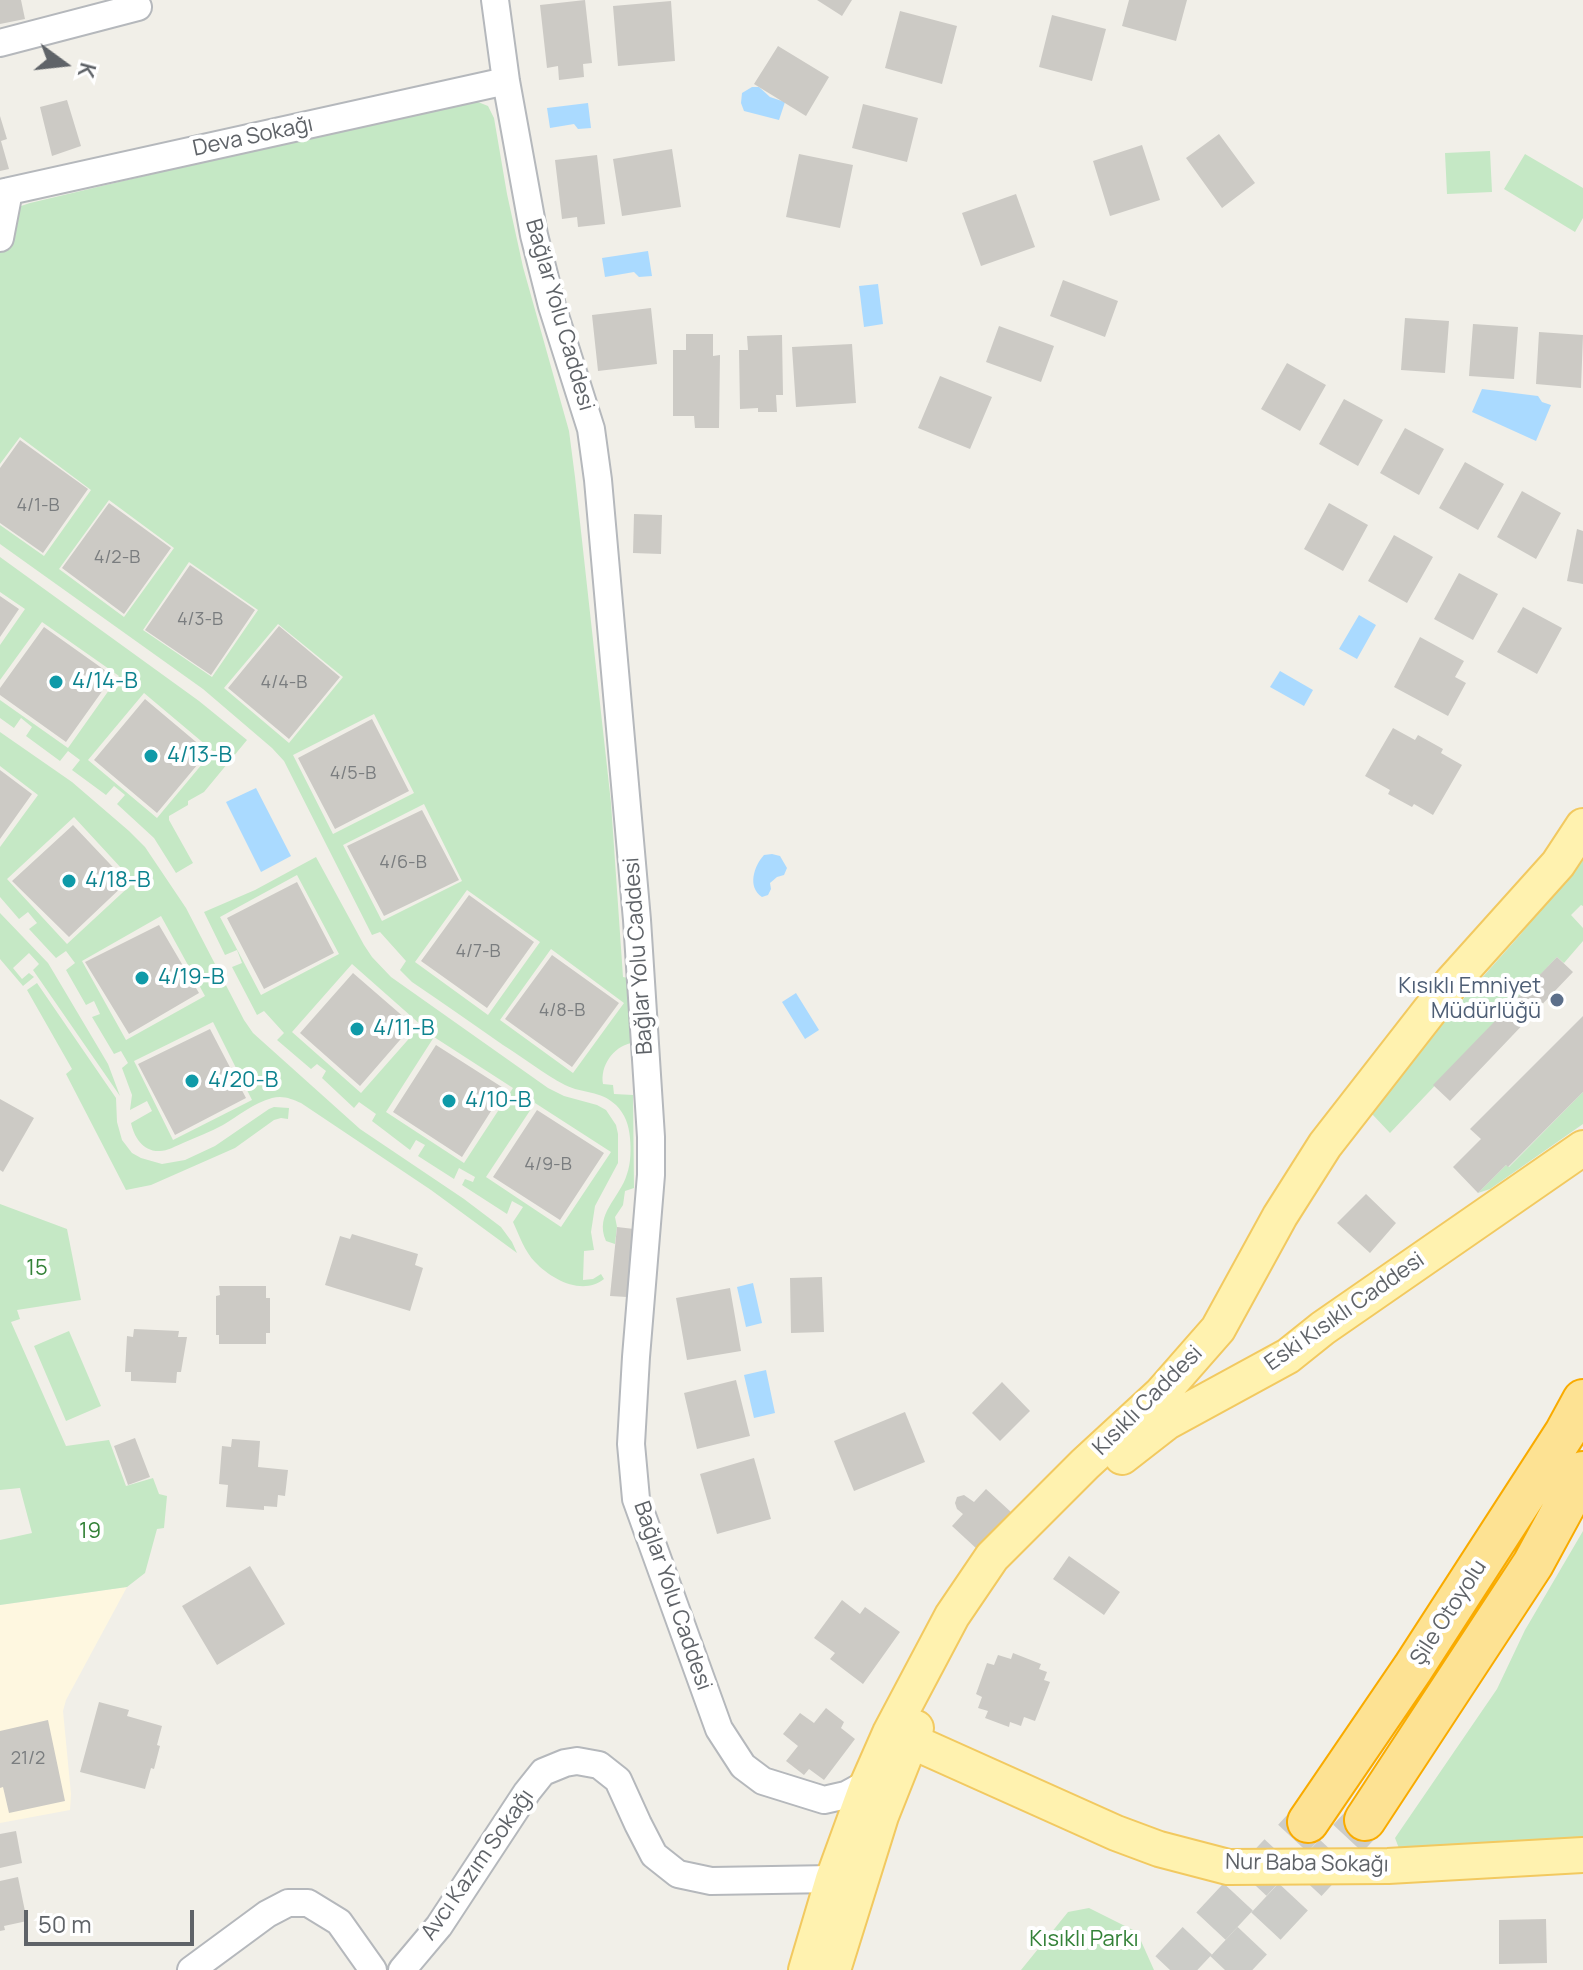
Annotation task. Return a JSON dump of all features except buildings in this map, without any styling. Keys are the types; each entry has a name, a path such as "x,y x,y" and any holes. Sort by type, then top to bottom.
{"highway":[{"name":"Şile Otoyolu","path":"1308,1822 1413,1668 1583,1400"},
{"name":"Şile Otoyolu","path":"1365,1820 1533,1564 1583,1472"},
{"path":"1533,1564 1583,1486"}],"main road":[{"name":"Kısıklı Caddesi","path":"833,1970 881,1816 900,1737 952,1616 992,1557 1161,1394 1218,1329 1280,1216 1325,1145 1452,982 1558,864 1583,826"},
{"name":"Eski Kısıklı Caddesi","path":"900,1737 927,1700 962,1637 1018,1557 1116,1462 1167,1422 1285,1358 1323,1328 1583,1148"},
{"path":"1218,1329 1224,1343 1239,1358 1257,1363 1285,1358"},
{"name":"Kısıklı Caddesi","path":"806,1970 833,1879 868,1783 900,1737"},
{"name":"Nur Baba Sokağı","path":"900,1737 1116,1833 1159,1849 1228,1867 1388,1866 1583,1855"}],"street":[{"name":"Bağlar Yolu Caddesi","path":"495,0 506,81 537,248 591,429 598,480 637,920 651,1137 651,1175 631,1444 636,1499 719,1729 743,1766 763,1781 824,1800 846,1795 868,1783"},
{"path":"0,43 138,7"},
{"name":"Deva Sokağı","path":"5,192 506,81"},
{"path":"0,238 5,192"},
{"name":"Avcı Kazım Sokağı","path":"402,1970 439,1926 527,1792 543,1772 565,1763 577,1761 599,1765 618,1780 654,1855 678,1874 711,1881 833,1879"},
{"path":"191,1970 267,1914 288,1903 308,1903 339,1922 373,1970"}],"shaded area":[{"path":"127,1587 63,1711 70,1810 0,1823 0,1605"}],"green space":[{"path":"473,100 488,106 494,118 523,267 569,431 611,803 623,977 628,978 631,1043 613,1053 603,1077 603,1084 613,1085 614,1094 633,1095 634,1188 625,1191 623,1205 615,1217 615,1244 606,1241 603,1223 609,1206 624,1183 631,1151 628,1124 619,1108 604,1097 572,1088 549,1076 412,982 400,970 406,961 380,932 372,935 284,761 272,748 203,689 0,544 0,525 44,556 91,490 20,437 0,464 0,213 30,203","holes":["109,500 174,548 124,617 59,569","189,562 258,610 212,677 143,630","278,624 343,677 289,743 224,688","374,714 414,793 333,834 293,755","424,804 462,881 382,921 343,845","467,890 540,942 488,1015 415,962","551,949 624,1003 573,1073 500,1020"]},
{"path":"1490,151 1492,192 1447,194 1445,153"},
{"path":"1525,154 1583,188 1583,218 1575,232 1504,189"},
{"path":"0,557 199,701 247,740 204,792 169,816 193,863 176,873 154,838 117,804 125,795 114,786 106,795 72,770 80,760 68,751 60,761 26,736 32,727 21,718 14,728 0,718 0,700 68,748 119,676 42,622 0,680 0,645 25,609 0,592","holes":["144,693 213,751 157,818 88,760"]},
{"path":"0,732 72,782 129,831 145,847 186,908 253,1033 360,1129 501,1227 517,1253 431,1190 291,1099 280,1097 265,1100 218,1128 166,1150 154,1151 140,1143 131,1123 152,1111 147,1101 130,1110 132,1095 122,1068 128,1063 121,1051 114,1054 92,1017 100,1014 94,1001 86,1005 66,970 75,963 66,951 56,958 29,929 37,923 28,912 19,919 0,897 0,847 38,795 0,766","holes":["74,817 134,882 67,944 7,879","161,916 205,996 126,1040 82,961","213,1022 252,1100 173,1140 134,1061"]},
{"path":"316,857 364,945 391,977 548,1088 606,1110 616,1125 618,1163 595,1206 591,1232 594,1250 584,1251 583,1280 601,1274 604,1279 596,1284 577,1286 550,1275 528,1253 513,1222 523,1207 512,1201 507,1214 462,1185 465,1179 473,1182 475,1177 459,1168 454,1179 418,1156 425,1145 416,1140 410,1150 372,1121 376,1114 359,1102 354,1108 322,1078 326,1071 317,1064 311,1069 277,1040 284,1033 264,1011 257,1015 232,967 242,963 237,950 225,955 204,912 255,890","holes":["297,875 339,954 261,995 220,917","352,964 421,1025 361,1093 292,1032","434,1037 513,1088 464,1163 386,1112","535,1103 611,1152 561,1227 486,1177"]},
{"path":"1583,857 1583,906 1571,915 1583,928 1583,941 1564,963 1557,957 1390,1133 1372,1114 1456,1007"},
{"path":"0,913 48,963 108,1064 120,1096 33,970 39,964 29,953 13,968 22,979 29,973 34,977 23,986 0,959"},
{"path":"37,983 116,1098 117,1122 122,1140 132,1153 141,1158 162,1164 185,1160 215,1146 274,1107 289,1108 288,1119 274,1120 235,1148 151,1185 126,1190 66,1074 72,1069 27,990"},
{"path":"1583,1092 1583,1124 1490,1189 1478,1193 1506,1165 1509,1167"},
{"name":"19","path":"0,1204 67,1229 81,1300 17,1310 20,1319 11,1322 66,1446 109,1440 126,1486 153,1478 159,1494 167,1496 164,1528 157,1529 145,1573 127,1587 0,1605 0,1540 32,1533 20,1488 0,1490"},
{"path":"69,1331 101,1406 66,1421 34,1346"},
{"path":"1583,1531 1583,1838 1400,1851 1395,1838 1497,1689 1525,1630"},
{"name":"Kısıklı Parkı","path":"1089,1908 1137,1932 1154,1970 1021,1970 1068,1912"}],"water":[{"path":"759,87 770,97 785,102 779,120 744,111 742,93"},
{"path":"588,103 591,128 578,129 574,124 550,128 547,108"},
{"path":"648,251 652,276 639,277 634,272 605,277 602,258"},
{"path":"878,284 883,324 864,327 859,286"},
{"path":"1482,389 1538,396 1542,402 1551,405 1536,441 1472,412"},
{"path":"1359,615 1376,625 1357,659 1339,649"},
{"path":"1280,671 1313,690 1304,706 1270,687"},
{"path":"256,788 291,856 261,872 226,802"},
{"path":"764,855 780,856 787,868 784,875 770,883 768,895 762,897 755,888 754,876"},
{"path":"796,993 819,1030 805,1039 782,1002"},
{"path":"753,1283 762,1323 746,1327 737,1287"},
{"path":"766,1370 775,1413 754,1418 744,1375"}],"tunnel":[{"path":"1225,1970 1365,1820"},
{"path":"1170,1970 1308,1822"}],"place":[{"name":"4/14-B","path":"56,682"},
{"name":"4/13-B","path":"151,756"},
{"name":"4/18-B","path":"69,881"},
{"name":"4/19-B","path":"142,978"},
{"name":"Kısıklı Emniyet Müdürlüğü","path":"1557,1000"},
{"name":"4/11-B","path":"357,1029"},
{"name":"4/20-B","path":"192,1081"},
{"name":"4/10-B","path":"449,1101"}],"park label":[{"name":"15","path":"37,1269"}]}
